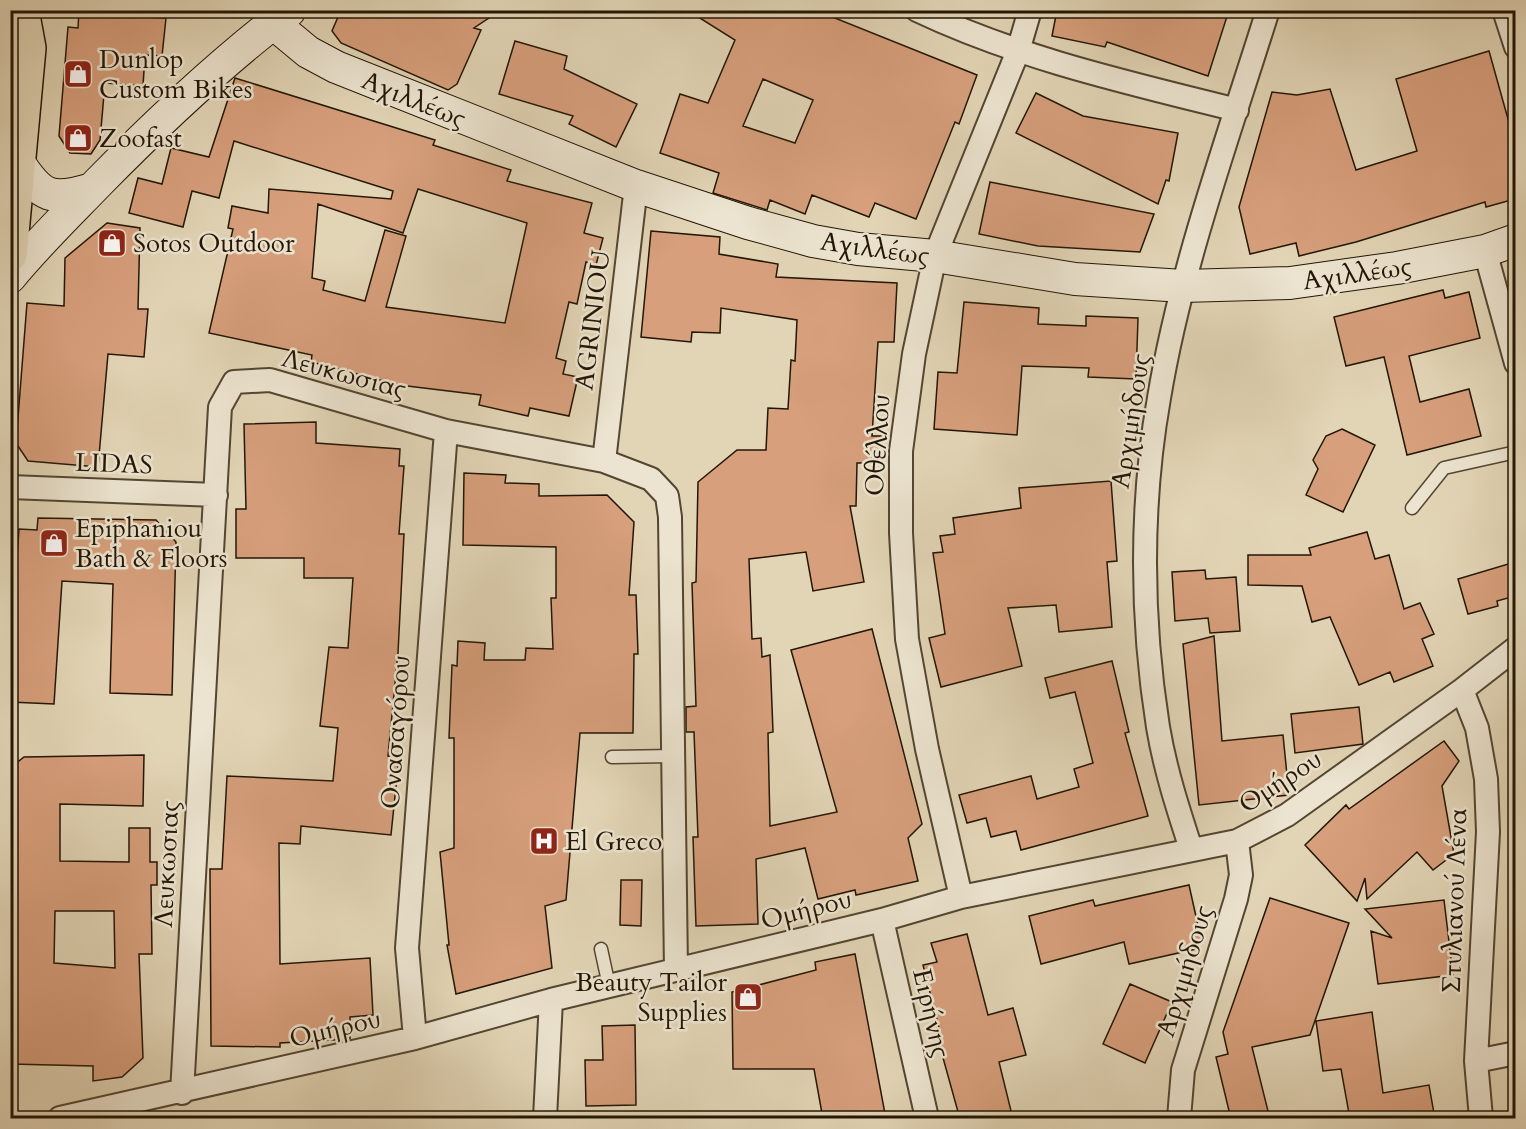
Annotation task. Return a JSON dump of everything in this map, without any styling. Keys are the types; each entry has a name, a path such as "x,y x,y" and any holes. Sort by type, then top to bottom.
{"main road":[{"path":"10,255 29,48 22,10"}],"street":[{"path":"917,10 1018,51 1128,83 1237,110"},
{"name":"Οθέλλου","path":"961,897 927,749 907,639 901,532 903,440 914,354 935,256 1018,51 1030,10"},
{"name":"Αρχιμήδους","path":"1191,849 1171,786 1158,727 1147,617 1146,502 1159,398 1183,286 1268,10"},
{"path":"1504,10 1515,47"},
{"path":"10,278 92,189 196,87 281,17"},
{"name":"Αχιλλέως","path":"281,17 308,52 336,68 636,186 748,223 813,241 858,249 935,256 1075,279 1183,286 1290,282 1397,268 1485,251 1515,240"},
{"path":"19,163 37,188 46,194 67,196 92,189"},
{"name":"AGRINIOU","path":"603,461 636,186"},
{"path":"1485,251 1515,363"},
{"name":"Λευκωσιας","path":"182,1093 220,407 234,382 270,380 446,430 603,461 651,479 667,496 670,517 676,970"},
{"name":"Ονασαγόρου","path":"415,1038 407,948 446,430"},
{"name":"LIDAS","path":"10,487 216,495"},
{"name":"Ομήρου","path":"60,1119 415,1038 551,1000 882,920 961,897 1237,841 1287,815 1462,690 1515,648"},
{"name":"Στυλιανού Λένα","path":"1462,690 1477,728 1486,779 1488,832 1476,1061 1481,1119"},
{"name":"Αρχιμήδους","path":"1179,1119 1183,1070 1236,899 1241,875 1237,841"},
{"name":"Ειρήνης","path":"882,920 927,1119"},
{"path":"545,1119 551,1000"},
{"path":"1476,1061 1515,1053"}],"lane":[{"path":"1412,508 1444,468 1515,452"},
{"path":"612,757 673,756"},
{"path":"601,949 609,986"}],"building":[{"path":"79,10 145,10 144,17 166,18 162,56 145,55 143,86 105,83 100,140 91,154 70,153 59,136 68,27 78,28"},
{"path":"341,10 501,10 474,28 481,30 457,84 448,90 341,43 332,31"},
{"path":"687,10 815,10 977,75 959,124 955,122 916,219 875,203 869,217 812,195 805,214 770,200 767,210 713,193 719,173 660,153 680,94 708,103 735,40","holes":["763,79 813,100 795,143 743,126"]},
{"path":"1057,10 1229,10 1208,76 1107,42 1105,47 1052,36"},
{"path":"515,41 567,56 564,69 637,104 616,147 569,124 573,116 499,94"},
{"path":"1489,51 1515,144 1515,199 1486,207 1485,202 1356,242 1299,256 1296,243 1250,254 1239,207 1272,92 1297,95 1330,89 1356,170 1417,151 1396,79"},
{"path":"235,78 435,140 433,145 511,170 507,181 592,203 584,233 603,238 596,265 586,262 577,304 569,302 556,358 566,361 563,374 578,377 569,416 530,408 528,416 479,405 481,395 399,385 311,362 312,355 209,333 233,229 228,228 232,206 268,213 269,189 391,199 393,191 234,141 219,198 192,191 183,227 129,213 138,178 162,184 171,148 209,157","holes":["418,189 527,223 505,323 386,307 406,236 385,230 365,301 323,290 325,281 312,278 318,204 403,233"]},
{"path":"1036,93 1083,116 1178,133 1169,181 1166,180 1158,204 1016,133"},
{"path":"990,182 1154,214 1140,252 1038,246 979,234"},
{"path":"107,223 140,228 138,309 148,309 144,357 108,354 98,467 28,461 16,443 27,303 64,306 65,258"},
{"path":"651,231 720,237 719,254 778,264 776,277 897,283 894,342 878,342 872,436 882,436 882,463 857,463 856,506 850,506 864,582 813,591 806,552 749,559 752,639 761,638 762,657 770,655 773,732 768,733 770,826 837,812 791,650 872,629 922,824 908,838 918,881 856,895 855,890 818,899 805,848 756,859 758,924 696,926 693,837 698,837 694,732 686,732 686,707 696,706 692,583 696,582 698,482 737,450 766,450 768,408 788,409 791,360 795,361 797,320 721,308 720,333 692,332 691,342 641,337"},
{"path":"1443,290 1445,298 1469,292 1480,338 1409,356 1420,402 1469,389 1481,436 1407,455 1384,357 1346,366 1334,317"},
{"path":"964,302 1039,308 1038,324 1086,326 1086,316 1138,318 1136,379 1088,377 1089,368 1022,366 1017,435 934,429 938,372 957,373"},
{"path":"316,422 316,443 400,449 399,466 404,466 399,534 404,534 398,653 388,756 399,757 391,835 301,826 300,844 279,843 280,964 370,958 373,1015 350,1017 350,1039 280,1043 280,1047 211,1046 210,869 222,869 227,776 333,781 338,728 320,726 329,647 348,648 353,578 304,578 304,558 236,558 236,509 246,509 244,424"},
{"path":"1342,429 1375,445 1343,512 1306,495 1318,469 1313,460 1326,436"},
{"path":"464,473 506,475 505,483 539,484 539,496 607,495 634,522 629,595 636,595 638,654 634,654 633,733 580,733 566,900 545,906 552,968 456,994 447,945 449,945 440,852 454,848 454,738 449,738 452,665 457,666 458,641 485,643 484,660 525,660 526,648 553,649 551,598 556,598 556,547 463,545"},
{"path":"1111,481 1117,561 1107,562 1112,627 1059,632 1056,605 1008,608 1022,666 941,687 929,638 945,634 933,553 943,552 940,536 955,534 953,518 1021,508 1019,488"},
{"path":"38,518 156,520 176,542 172,695 110,693 113,584 62,581 54,704 10,702 10,614 13,614 19,529 37,530"},
{"path":"1367,532 1375,559 1389,555 1404,609 1420,603 1434,634 1422,639 1433,666 1394,682 1390,672 1359,685 1330,617 1312,622 1302,586 1248,585 1248,555 1311,555 1309,548"},
{"path":"1515,562 1515,596 1497,601 1498,606 1468,614 1458,579"},
{"path":"1205,570 1206,579 1236,577 1240,631 1210,633 1208,618 1175,621 1172,572"},
{"path":"1214,636 1222,741 1283,735 1289,795 1199,805 1183,644"},
{"path":"1112,661 1129,732 1125,733 1148,816 1021,850 1016,831 991,837 986,818 967,823 959,795 1031,776 1037,799 1079,787 1074,769 1093,763 1075,692 1050,698 1045,678"},
{"path":"1359,707 1363,744 1295,753 1291,714"},
{"path":"1444,741 1459,761 1442,786 1454,854 1433,870 1417,852 1367,899 1365,878 1357,901 1305,845 1346,805 1349,809"},
{"path":"144,755 143,806 60,804 60,861 129,862 129,828 150,828 150,862 157,862 157,885 151,885 152,954 139,954 143,1058 122,1077 93,1081 93,1066 10,1064 10,768 24,757","holes":["55,911 114,911 115,968 54,963"]},
{"path":"621,880 642,880 641,926 620,925"},
{"path":"1189,885 1201,939 1196,949 1129,964 1124,942 1041,964 1029,916 1093,900 1095,906"},
{"path":"1270,898 1349,923 1310,1035 1252,1047 1270,1119 1231,1119 1216,1057 1228,1054 1223,1032"},
{"path":"1444,900 1453,975 1378,984 1371,931 1392,938 1365,909"},
{"path":"967,934 988,1015 1013,1008 1026,1055 999,1062 1013,1119 960,1119 935,1029 939,1028 923,965 937,962 931,943"},
{"path":"855,954 886,1119 823,1119 814,1069 733,1069 732,992 816,970 815,962"},
{"path":"1130,984 1172,1002 1145,1063 1103,1044"},
{"path":"1372,1012 1383,1093 1429,1085 1435,1119 1350,1119 1341,1069 1323,1071 1316,1021"},
{"path":"635,1025 636,1105 586,1106 585,1060 603,1060 602,1026"}],"place":[{"name":"Dunlop Custom Bikes","path":"78,74"},
{"name":"Zoofast","path":"78,138"},
{"name":"Sotos Outdoor","path":"112,243"},
{"name":"Epiphaniou Bath & Floors","path":"54,543"},
{"name":"El Greco","path":"544,841"},
{"name":"Beauty Tailor Supplies","path":"748,997"}]}
